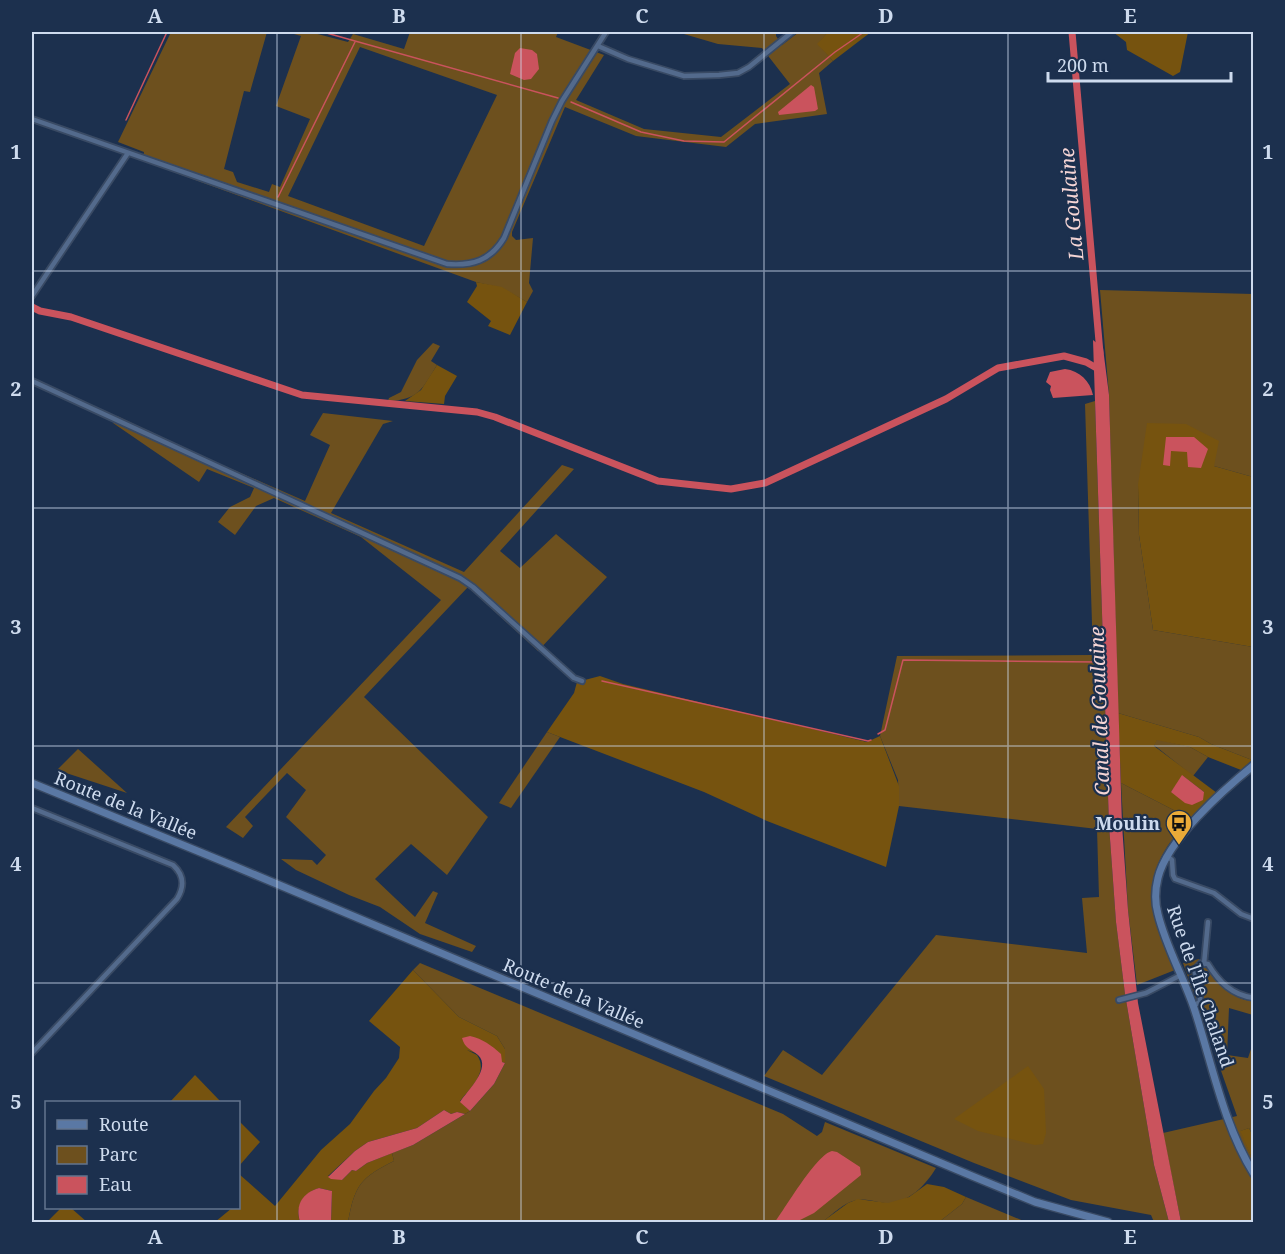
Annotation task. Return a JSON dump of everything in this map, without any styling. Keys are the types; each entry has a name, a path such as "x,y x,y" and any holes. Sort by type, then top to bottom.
{"main road":[{"name":"Rue de l'Île Chaland","path":"1254,765 1188,829 1167,856 1158,878 1156,904 1162,930 1193,1006 1230,1122 1243,1155 1254,1174"},
{"name":"Route de la Vallée","path":"32,783 1014,1193 1053,1207 1108,1222"}],"street":[{"path":"32,119 447,264 460,266 478,262 497,248 504,238 552,121 562,101 606,32"},
{"path":"598,46 628,59 684,76 719,75 738,73 749,67 792,32"},
{"path":"32,296 128,153"},
{"path":"32,381 459,578 473,587 574,678 582,681"},
{"path":"32,808 172,865 179,871 183,889 177,899 32,1053"},
{"path":"1167,856 1172,860 1175,879 1214,894 1240,914 1254,919"},
{"path":"1204,964 1209,922"},
{"path":"1193,1006 1200,1002 1201,993 1195,978 1195,969 1201,963 1208,964 1220,982 1229,989 1244,997 1254,999"},
{"path":"1121,1000 1146,993 1181,975"}],"green space":[{"path":"171,32 267,32 250,92 244,91 224,169 233,172 237,182 269,192 272,184 280,187 310,119 276,106 301,36 287,32 310,32 348,42 353,34 404,49 410,32 558,32 556,37 604,55 576,100 644,129 721,137 790,84 762,48 718,44 677,32 776,32 782,45 799,32 828,32 818,44 833,61 819,73 827,114 755,124 726,147 636,136 565,107 512,232 516,240 533,238 529,283 533,291 527,302 502,288 476,282 143,161 144,152 118,142","holes":["360,47 497,95 424,246 288,196"]},
{"path":"1100,290 1253,294 1253,477 1214,466 1138,485 1139,535 1153,630 1253,647 1252,760 1199,737 1118,713 1109,395"},
{"path":"433,343 440,346 431,361 437,365 423,387 407,398 388,401 389,398 401,392 417,360"},
{"path":"1095,401 1109,825 1116,922 1125,994 1154,1165 1169,1222 1154,1222 1151,1215 1071,1200 974,1163 764,1076 783,1050 822,1075 936,935 1087,953 1082,898 1099,897 1097,829 899,806 898,780 880,736 897,656 1093,655 1085,404"},
{"path":"323,413 393,421 383,424 331,513 464,572 562,465 574,469 500,551 520,568 556,534 607,577 538,651 468,587 364,697 488,817 447,875 411,844 375,879 415,917 433,891 438,893 425,923 476,946 472,952 420,934 380,907 296,870 281,859 312,860 317,865 326,855 286,817 306,790 287,773 245,817 253,826 243,838 226,827 441,600 361,537 274,498 256,506 235,535 218,522 230,507 250,497 254,488 207,469 199,482 113,423 117,416 305,501 330,445 310,435"},
{"path":"547,732 560,737 511,808 499,803"},
{"path":"1157,739 1190,747 1208,757 1193,776 1154,745"},
{"path":"78,749 127,793 57,770"},
{"path":"1121,783 1193,820 1167,847 1153,880 1154,909 1175,970 1137,985 1128,910"},
{"path":"1199,959 1229,992 1253,1001 1253,1015 1229,1008 1227,1055 1248,1058 1253,1043 1253,1136 1249,1128 1241,1131 1253,1161 1253,1222 1181,1222 1163,1133 1237,1116 1183,963"},
{"path":"420,963 783,1114 817,1136 822,1132 825,1122 936,1168 915,1193 901,1201 885,1203 864,1199 852,1201 822,1222 348,1222 353,1199 366,1178 394,1161 392,1153 413,1145 470,1111 494,1084 505,1063 505,1049 497,1036 459,1017 413,970"},
{"path":"966,1197 1026,1222 939,1222 962,1204"}],"shaded area":[{"path":"828,32 871,32 833,61 817,44"},
{"path":"1113,32 1188,32 1180,72 1173,76 1127,50 1126,42"},
{"path":"476,282 502,287 527,302 510,335 488,326 491,321 467,302 477,286"},
{"path":"437,365 457,376 445,396 444,404 405,401 421,390"},
{"path":"1147,423 1186,424 1219,441 1214,466 1253,477 1253,647 1153,630 1139,535 1138,485"},
{"path":"600,676 623,684 867,742 880,736 899,786 899,806 886,867 767,821 704,792 547,732 574,693 577,682"},
{"path":"1118,713 1199,737 1252,760 1241,770 1190,747 1157,740 1154,746 1217,793 1193,820 1121,783","holes":["1183,776 1204,792 1171,792"]},
{"path":"413,970 459,1017 497,1036 505,1049 505,1063 467,1050 477,1055 481,1068 477,1080 460,1101 470,1111 465,1114 457,1112 451,1114 444,1110 417,1128 368,1142 328,1176 342,1180 352,1170 356,1171 367,1163 392,1153 394,1161 373,1172 361,1184 353,1199 348,1222 331,1222 332,1191 319,1188 309,1193 302,1201 299,1211 300,1222 215,1222 231,1209 240,1209 240,1175 275,1206 321,1150 350,1124 386,1078 399,1058 400,1047 369,1021"},
{"path":"1028,1066 1044,1089 1046,1133 1043,1144 1035,1145 978,1131 954,1119"},
{"path":"195,1075 220,1101 171,1101"},
{"path":"240,1122 260,1142 240,1165"},
{"path":"1249,1128 1253,1136 1253,1161 1240,1131"},
{"path":"927,1184 944,1187 966,1197 962,1204 939,1222 822,1222 848,1203 858,1199 888,1203 909,1197"},
{"path":"60,1209 72,1209 87,1222 47,1222"}],"water":[{"path":"520,48 532,50 537,54 539,69 531,79 524,80 510,74 515,53"},
{"path":"811,85 814,87 818,109 779,115 778,112"},
{"path":"1093,340 1103,348 1109,395 1122,825 1128,910 1138,1003 1181,1222 1169,1222 1154,1165 1125,994 1116,922 1109,825"},
{"path":"1065,369 1084,378 1093,395 1053,398 1051,386 1046,382 1050,372"},
{"path":"1166,437 1194,437 1208,449 1201,468 1188,467 1187,452 1171,451 1170,466 1163,465"},
{"path":"1182,775 1204,792 1203,800 1192,805 1185,803 1171,792"},
{"path":"470,1036 494,1048 501,1054 502,1062 505,1063 494,1084 470,1111 460,1102 477,1079 482,1060 463,1042 462,1038"},
{"path":"444,1110 451,1114 457,1112 465,1114 413,1145 367,1163 356,1171 352,1170 342,1180 328,1177 368,1142 417,1128"},
{"path":"832,1151 860,1167 861,1175 814,1213 796,1222 775,1222 818,1161"},
{"path":"319,1188 332,1191 331,1222 300,1222 298,1210 301,1200 308,1193"}],"waterway":[{"path":"126,120 167,32"},
{"path":"323,32 558,98"},
{"path":"571,102 641,132 684,141 724,142 835,52 864,32"},
{"name":"La Goulaine","path":"1072,32 1100,353"},
{"path":"278,197 355,42"},
{"path":"32,307 40,311 71,317 302,395 477,412 658,481 731,489 765,483 946,399 998,368 1064,356 1086,362 1100,370"},
{"name":"Canal de Goulaine","path":"878,734 885,730 903,660 1097,662"},
{"path":"602,681 871,740"}],"place":[{"name":"Moulin","path":"1179,846"}]}
